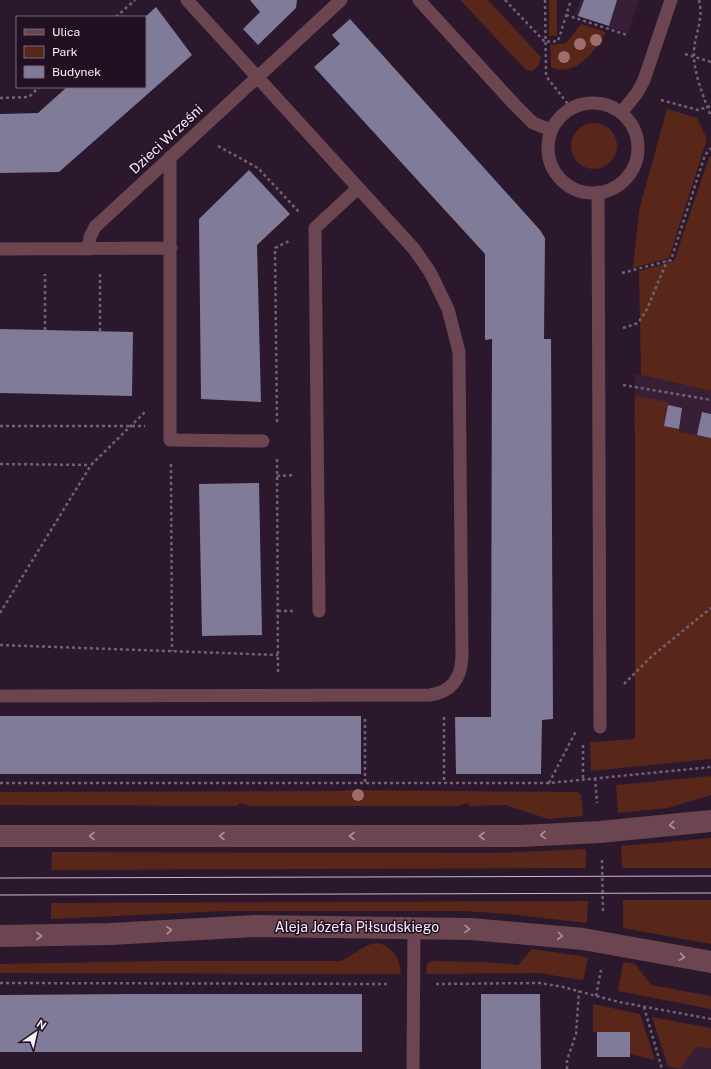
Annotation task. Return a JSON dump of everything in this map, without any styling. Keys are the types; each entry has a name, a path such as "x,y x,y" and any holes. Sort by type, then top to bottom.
{"street":[{"path":"0,836 521,836 600,832 711,821"},
{"name":"Aleja Józefa Piłsudskiego","path":"0,936 103,934 249,927 414,927 497,930 603,942 711,962"}],"lane":[{"path":"0,696 430,695 444,692 456,682 462,666 459,352 448,308 430,272 414,249 258,76 187,0"},
{"name":"Dzieci Wrześni","path":"88,249 90,237 95,227 341,0"},
{"path":"420,0 533,123 551,130"},
{"path":"621,113 637,93 644,80 671,0"},
{"path":"597,103 610,106 621,113 630,123 636,135 638,147 636,160 631,172 622,182 611,189 598,192 585,192 572,187 561,180 553,169 549,156 548,143 551,130 559,117 571,108 584,104 597,103"},
{"path":"170,157 170,440 263,441"},
{"path":"319,611 315,228 358,188"},
{"path":"598,192 600,727"},
{"path":"0,249 171,248"},
{"path":"413,1069 414,927"}],"path":[{"path":"117,16 135,0"},
{"path":"505,0 545,42"},
{"path":"545,0 546,76 571,108"},
{"path":"545,42 558,41 571,0"},
{"path":"699,0 701,20 694,57 698,78 709,106 711,117"},
{"path":"566,15 626,35"},
{"path":"685,54 711,62"},
{"path":"0,98 28,97 38,88"},
{"path":"670,102 698,110 709,106"},
{"path":"195,134 258,168 315,228 275,248 277,426"},
{"path":"599,280 671,260 705,155 711,148"},
{"path":"599,337 638,323 647,309 667,260"},
{"path":"100,273 100,331"},
{"path":"45,274 45,330"},
{"path":"598,382 637,386 711,400"},
{"path":"0,613 90,465 170,389"},
{"path":"0,426 170,426"},
{"path":"170,440 172,651"},
{"path":"0,645 278,655 277,455"},
{"path":"0,464 90,465"},
{"path":"550,783 575,732 652,656 711,608"},
{"path":"444,692 444,782"},
{"path":"365,695 365,783"},
{"path":"583,751 583,780"},
{"path":"0,783 550,783 711,767"},
{"path":"595,778 598,808"},
{"path":"601,855 602,919"},
{"path":"596,996 602,966"},
{"path":"0,983 540,983 644,1007 711,1020"},
{"path":"567,1069 567,1060 576,1034 578,991"},
{"path":"644,1007 662,1069"}],"shaded area":[{"path":"580,0 639,0 628,33 575,15"},
{"path":"635,374 711,391 711,440 634,428"},
{"path":"696,1047 711,1049 711,1069 680,1069"}],"green space":[{"path":"460,0 488,0 541,57 538,66 532,71 526,70"},
{"path":"549,0 557,0 557,36 549,36"},
{"path":"581,24 606,32 597,47 584,61 576,66 560,70 551,67 550,45 566,43"},
{"path":"667,109 697,118 707,139 669,258 633,268 639,210"},
{"path":"594,123 607,127 613,133 617,146 613,159 607,165 594,169 581,165 575,159 571,146 575,133 581,127"},
{"path":"711,156 711,391 641,375 639,271 674,261 709,157"},
{"path":"635,396 668,402 664,426 679,429 679,432 711,438 711,759 591,771 590,742 635,739"},
{"path":"711,776 711,795 668,808 618,813 616,785"},
{"path":"346,790 578,792 581,795 583,816 548,819 506,805 470,806 467,803 458,806 249,806 240,803 237,806 0,805 0,792"},
{"path":"711,838 711,868 622,868 621,846"},
{"path":"586,849 586,868 51,870 52,852 496,853"},
{"path":"623,900 711,900 711,944 623,928"},
{"path":"588,901 587,923 508,914 463,911 225,911 51,919 51,903"},
{"path":"376,943 382,944 391,950 397,958 401,974 0,973 0,964 162,961 341,961 368,945"},
{"path":"532,949 588,957 584,978 581,980 539,973 426,974 427,964 431,961 482,962 518,965"},
{"path":"623,962 635,964 651,985 711,996 711,1009 618,991"},
{"path":"593,1004 640,1014 655,1060 630,1054 630,1032 593,1032"},
{"path":"652,1017 711,1028 711,1049 696,1047 680,1069 668,1067"}],"building":[{"path":"250,0 297,0 296,8 258,45 243,29 260,12"},
{"path":"584,0 617,0 609,26 578,16"},
{"path":"156,7 192,55 59,172 0,173 0,114 38,113 66,88 146,88 146,16"},
{"path":"350,19 540,230 545,238 544,339 551,339 553,719 542,720 541,774 456,774 455,717 491,717 492,339 485,340 485,254 314,67 340,44 332,35"},
{"path":"249,170 290,214 257,245 261,402 201,399 199,219"},
{"path":"0,329 133,332 132,396 0,393"},
{"path":"668,405 682,408 679,429 664,426"},
{"path":"702,412 711,414 711,438 697,435"},
{"path":"259,483 262,635 202,636 199,484"},
{"path":"0,716 361,716 361,774 0,774"},
{"path":"362,994 362,1052 0,1052 0,995"},
{"path":"481,994 540,994 541,1069 481,1069"},
{"path":"597,1032 630,1032 630,1057 597,1057"}],"tram line":[{"path":"0,878 711,876"},
{"path":"0,895 711,893"}]}
